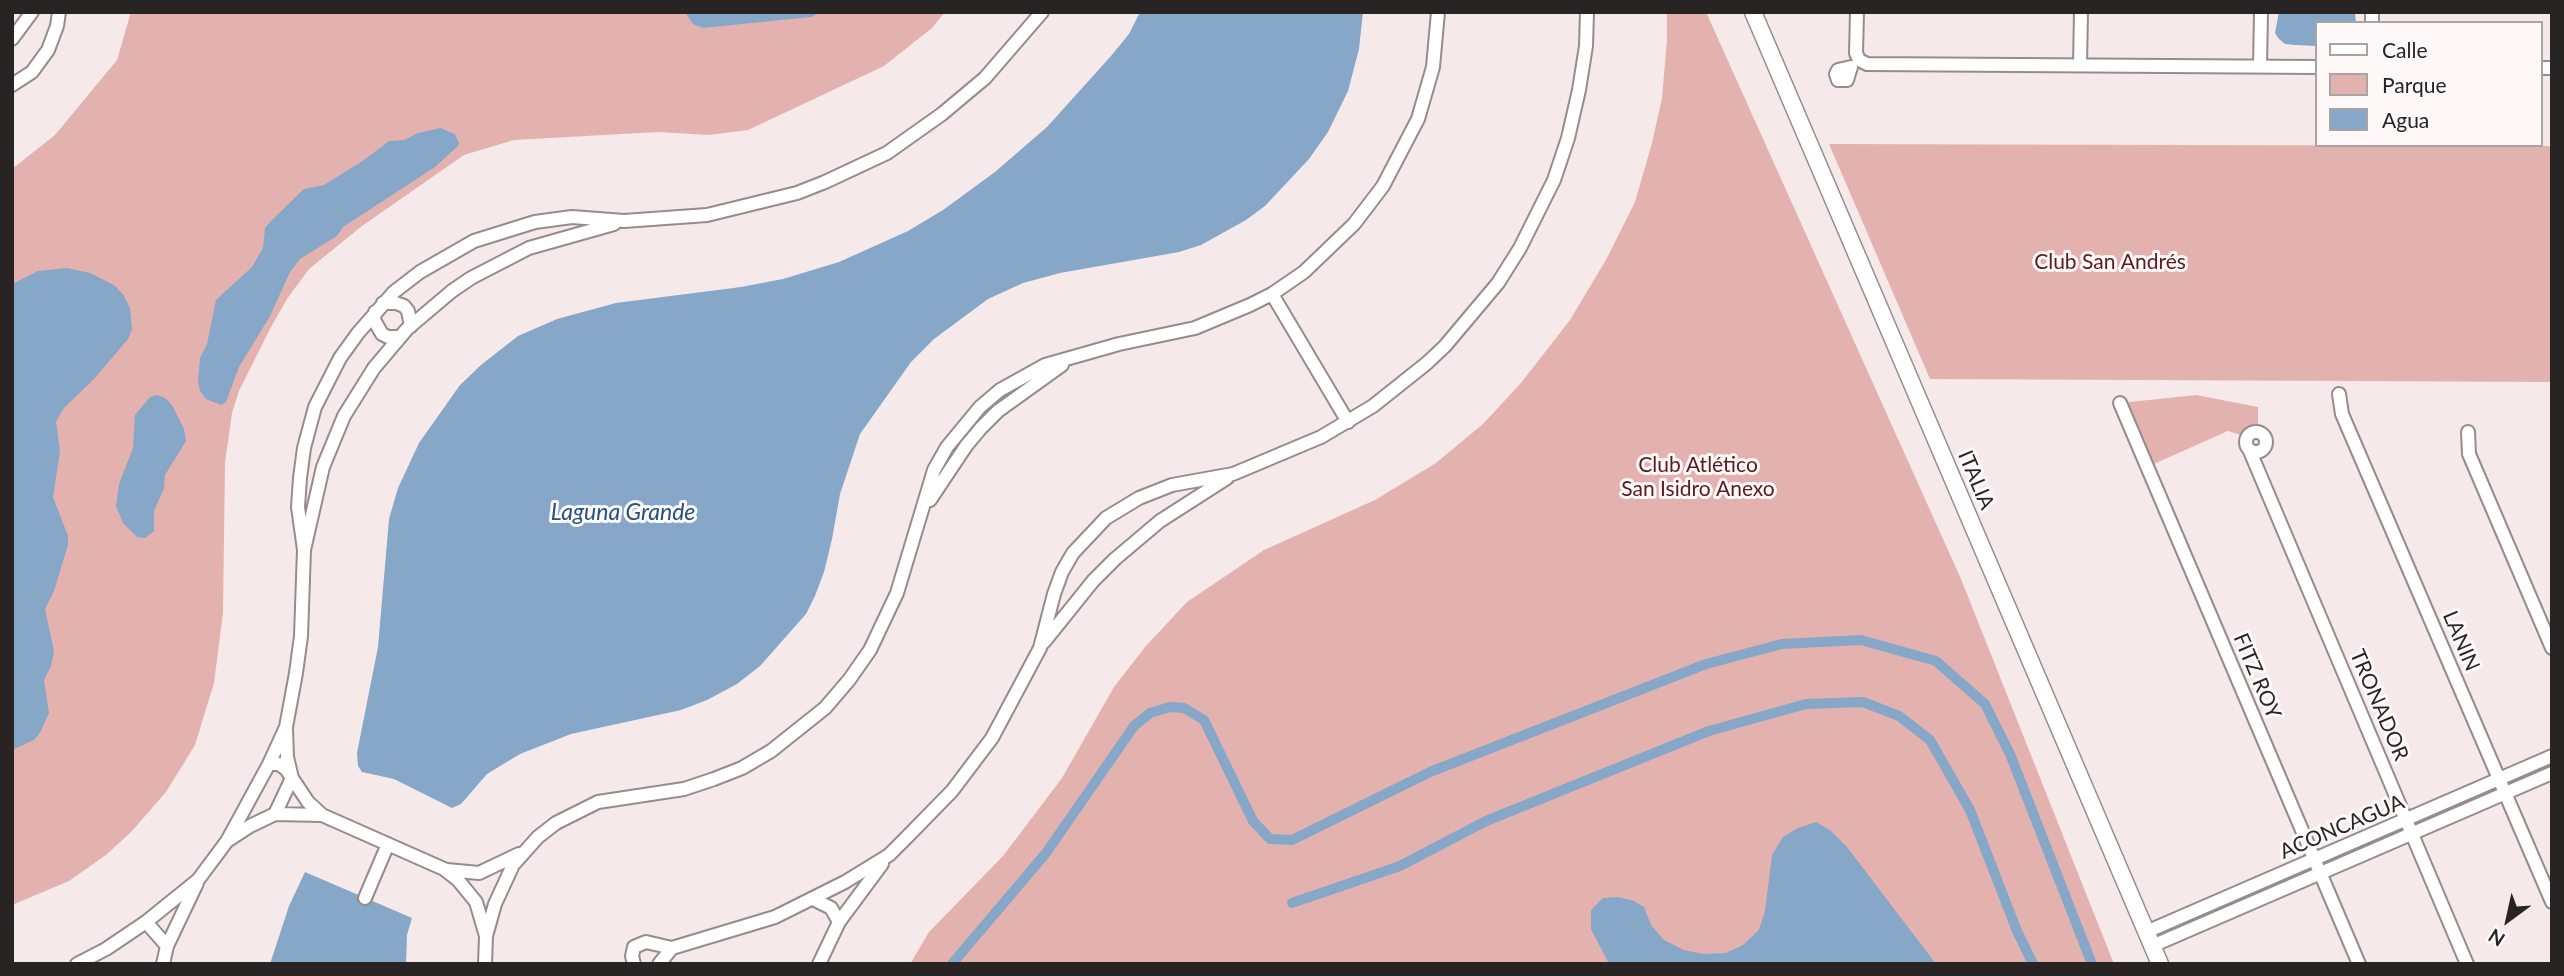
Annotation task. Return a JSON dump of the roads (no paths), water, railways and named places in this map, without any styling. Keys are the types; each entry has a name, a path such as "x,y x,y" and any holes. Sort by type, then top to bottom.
{"street":[{"path":"12,39 32,12"},
{"path":"12,85 32,72 48,50 58,26 60,12"},
{"path":"227,841 270,816 292,778 287,757 286,727 301,636 304,551 298,507 303,452 316,407 327,382 340,358 379,308 420,272 446,255 474,241 522,226 572,217 624,221 706,215 797,192 862,166 907,140 963,97 1010,52 1042,12"},
{"path":"486,936 476,902 477,891 489,870 522,853 556,823 582,808 610,799 684,789 742,768 801,730 825,708 849,680 880,633 897,593 924,509 966,446 998,411 1073,357 1195,328 1272,294 1331,249 1383,186 1411,134 1424,102 1433,67 1438,12"},
{"path":"819,964 839,922 889,855 946,798 974,764 1009,708 1040,648 1115,559 1183,505 1233,474 1294,450 1348,422 1392,391 1445,346 1483,302 1520,248 1554,180 1582,72 1587,12"},
{"name":"ITALIA","path":"1753,12 2160,964"},
{"path":"1857,12 1855,63 2316,66"},
{"path":"2080,65 2081,12"},
{"path":"2260,12 2260,66"},
{"path":"304,551 326,460 344,416 374,368 411,326 471,278 529,248 624,221"},
{"path":"522,226 530,232 532,239 529,248"},
{"path":"1272,294 1348,422"},
{"path":"379,308 396,303 404,306 408,311 411,326"},
{"path":"379,308 374,320 382,334 401,337"},
{"name":"LANIN","path":"2339,394 2348,426 2552,902"},
{"name":"FITZ ROY","path":"2120,403 2359,964"},
{"path":"2468,432 2469,454 2552,648"},
{"name":"TRONADOR","path":"2255,450 2255,463 2467,964"},
{"path":"303,452 311,462 326,460"},
{"path":"1040,648 1054,594 1073,553 1106,518 1139,498 1172,485 1233,474"},
{"path":"1172,485 1183,494 1183,505"},
{"path":"1054,594 1060,606 1073,606"},
{"path":"163,964 167,946 198,880 227,841 248,805 286,727"},
{"name":"ACONCAGUA","path":"2149,939 2258,883 2552,756"},
{"path":"269,764 279,764 286,769 308,802 322,815 444,869 458,880 479,906 488,909 495,904"},
{"name":"ACONCAGUA","path":"2149,939 2265,898 2552,773"},
{"path":"248,805 254,812 270,816 322,815"},
{"path":"365,898 388,844"},
{"path":"485,964 486,936 495,904 522,853"},
{"path":"634,964 632,952 634,947 642,942 672,947 746,928 813,899 889,855"},
{"path":"444,869 467,873 497,870 506,880"},
{"path":"77,964 106,949 146,922 198,880"},
{"path":"2258,883 2265,898"},
{"path":"813,899 831,908 839,922"},
{"path":"146,922 167,946"},
{"path":"659,964 672,947"}],"water":[{"path":"685,12 821,12 811,17 703,28 693,24"},
{"name":"Laguna Grande","path":"1140,12 1363,12 1359,49 1348,91 1328,132 1309,159 1265,206 1201,245 1179,252 1060,273 1023,283 988,299 934,339 911,362 860,434 840,494 824,572 806,614 760,666 737,684 681,710 571,734 520,754 487,774 461,804 452,808 394,779 362,772 358,766 357,753 378,647 389,519 398,488 419,443 460,385 518,336 557,319 616,303 783,279 839,262 908,231 943,210 995,172 1047,127 1129,34"},
{"path":"2279,12 2355,12 2356,21 2316,21 2316,46 2285,44 2275,33"},
{"path":"440,128 455,134 458,146 435,167 343,227 337,236 300,259 290,272 270,316 239,367 226,402 221,405 206,399 198,382 200,358 207,344 216,300 252,267 263,248 265,228 304,189 324,185 389,141 404,140 418,133"},
{"path":"67,268 90,273 114,285 123,294 130,308 132,329 128,339 95,378 63,409 56,422 60,451 53,497 68,536 68,545 54,591 45,609 54,651 44,680 49,713 34,740 12,750 12,284 38,271"},
{"path":"157,395 172,405 184,429 186,441 165,475 164,488 154,511 154,531 145,538 137,537 123,523 116,506 119,484 133,448 135,415 150,397"},
{"path":"1816,822 1830,830 1847,847 1936,964 1609,964 1591,929 1591,910 1603,898 1618,897 1644,907 1651,925 1664,940 1684,950 1703,954 1726,953 1743,945 1759,930 1765,911 1772,855 1783,837"},
{"path":"305,872 412,918 407,935 406,964 270,964 289,906"}],"waterway":[{"path":"952,964 1046,853 1134,726 1150,713 1170,707 1184,708 1204,720 1253,821 1270,839 1292,840 1430,772 1706,664 1782,644 1861,640 1936,661 1985,704 2010,754 2092,964"},
{"path":"1292,903 1400,866 1486,821 1709,731 1806,704 1863,702 1899,716 1930,740 1970,810 2017,931 2033,964"}],"park label":[{"name":"Club San Andrés","path":"2110,262"},
{"name":"Club Atlético San Isidro Anexo","path":"1698,477"}]}
